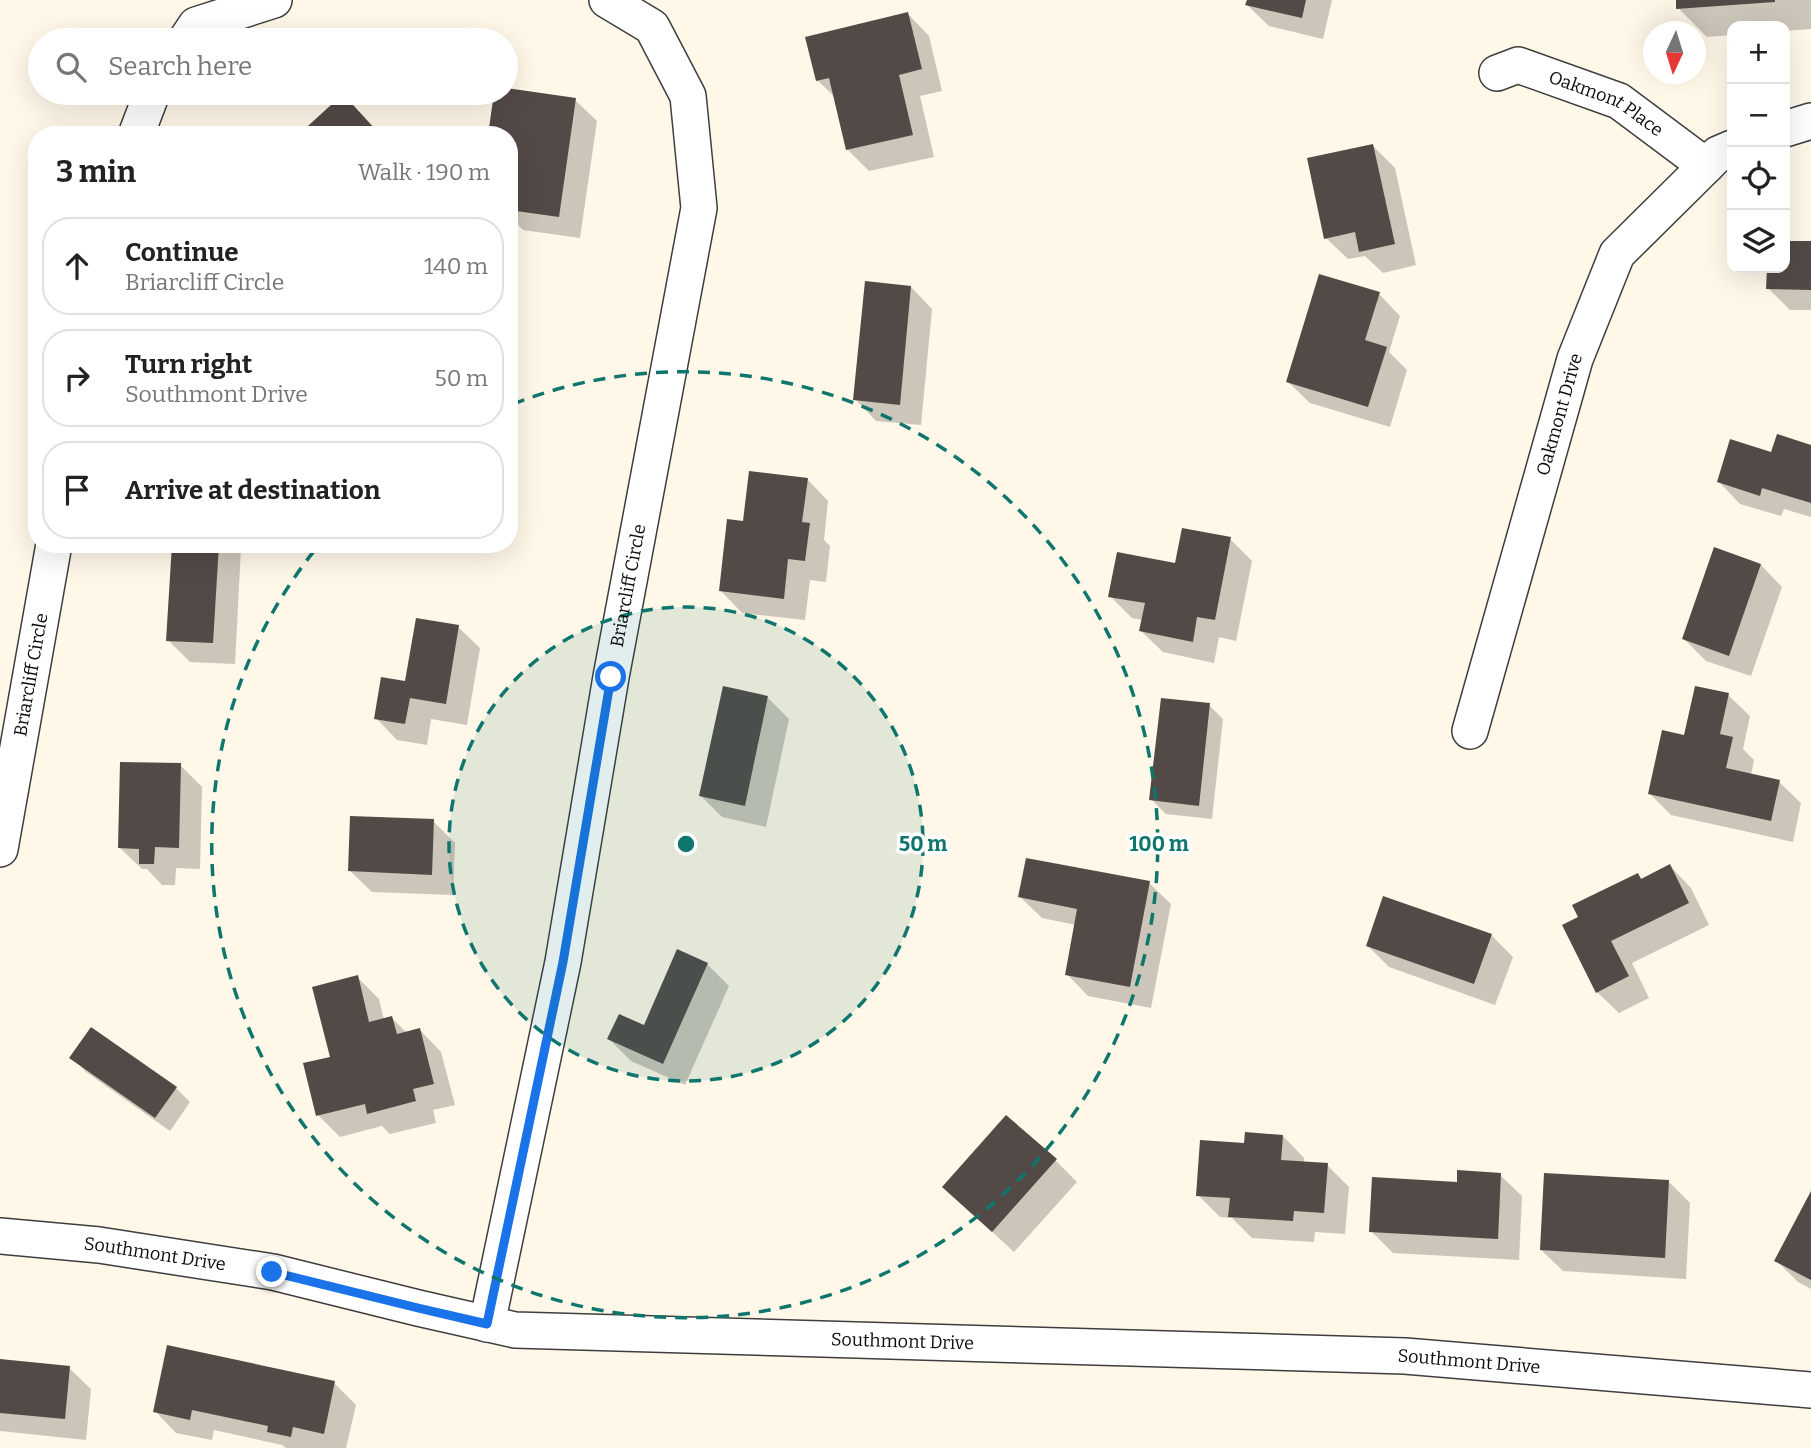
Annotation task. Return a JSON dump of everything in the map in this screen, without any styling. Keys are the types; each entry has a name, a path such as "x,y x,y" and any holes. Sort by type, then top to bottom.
{"street":[{"path":"194,28 196,25 274,0"},
{"name":"Briarcliff Circle","path":"487,1324 563,962 611,677 699,208 688,96 652,27 607,0"},
{"name":"Oakmont Place","path":"1497,73 1517,65 1619,101 1719,157"},
{"path":"139,126 147,105"},
{"path":"1790,127 1811,121"},
{"name":"Oakmont Drive","path":"1470,731 1575,359 1617,254 1719,157"},
{"name":"Briarcliff Circle","path":"0,849 52,553"},
{"name":"Southmont Drive","path":"0,1236 99,1245 272,1272 515,1330 1405,1356 1811,1390"}],"building":[{"path":"1247,0 1306,0 1302,18 1245,5"},
{"path":"1676,0 1775,0 1775,2 1676,9"},
{"path":"908,12 922,69 899,75 913,135 846,150 829,78 816,81 805,37"},
{"path":"518,90 576,98 559,217 518,211 518,126 489,126 492,105 518,105"},
{"path":"331,105 353,105 372,126 308,126"},
{"path":"1373,144 1395,244 1359,252 1355,232 1324,239 1307,158"},
{"path":"1790,241 1811,241 1811,290 1766,289 1767,273 1790,273"},
{"path":"1319,274 1380,292 1365,340 1387,347 1368,407 1286,382"},
{"path":"865,281 911,286 900,405 853,400"},
{"path":"1777,434 1811,445 1811,503 1762,488 1760,496 1717,482 1730,439 1771,452"},
{"path":"749,471 808,478 802,522 810,523 805,561 788,559 784,599 719,591 727,519 743,521"},
{"path":"1182,528 1231,537 1215,620 1197,617 1193,642 1139,631 1145,603 1108,597 1117,552 1175,563"},
{"path":"1714,547 1761,564 1729,656 1682,639"},
{"path":"171,553 218,553 213,643 166,641"},
{"path":"416,618 459,625 446,704 410,698 405,724 374,719 381,677 405,681"},
{"path":"723,686 768,696 745,806 699,796"},
{"path":"1695,686 1729,693 1720,734 1733,737 1726,768 1780,780 1771,821 1648,794 1662,730 1684,735"},
{"path":"1161,698 1210,703 1199,806 1149,800"},
{"path":"120,762 181,763 179,848 155,847 154,864 139,864 139,849 118,848"},
{"path":"350,816 434,819 432,875 348,871"},
{"path":"1026,858 1150,881 1130,987 1065,975 1077,909 1018,897"},
{"path":"1670,864 1689,903 1611,941 1629,976 1596,993 1562,925 1578,917 1572,905 1638,873 1641,879"},
{"path":"1383,896 1492,934 1474,984 1366,946"},
{"path":"677,949 708,963 663,1064 607,1039 619,1014 644,1025"},
{"path":"358,975 369,1022 392,1016 397,1034 420,1028 434,1084 413,1089 416,1101 367,1114 365,1104 316,1116 303,1063 330,1057 312,987"},
{"path":"91,1027 177,1087 155,1118 69,1058"},
{"path":"1006,1115 1057,1159 992,1232 942,1187"},
{"path":"1245,1132 1283,1135 1281,1160 1328,1163 1324,1213 1294,1211 1293,1221 1228,1217 1230,1198 1196,1196 1200,1140 1244,1143"},
{"path":"1457,1170 1501,1173 1498,1239 1369,1232 1372,1177 1457,1182"},
{"path":"1544,1173 1669,1180 1665,1258 1540,1250"},
{"path":"1811,1191 1811,1280 1774,1261"},
{"path":"167,1345 335,1381 324,1434 293,1427 291,1437 267,1432 268,1426 192,1410 190,1420 153,1412"},
{"path":"0,1359 70,1366 65,1419 0,1413"}],"route":[{"path":"272,1272 487,1324 563,962 611,677"}]}
